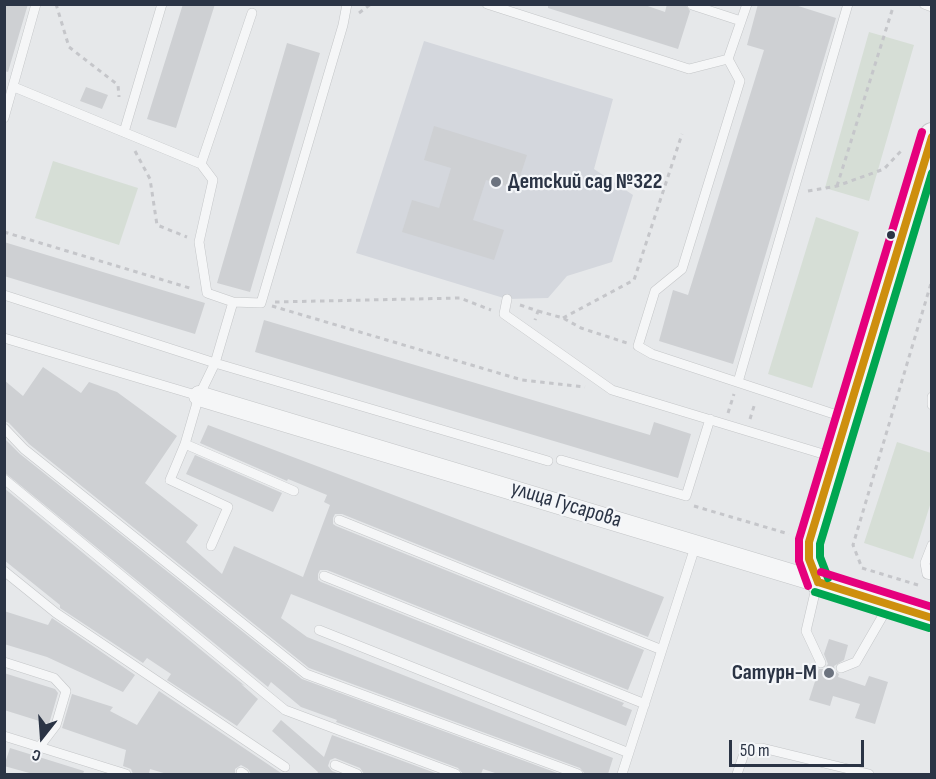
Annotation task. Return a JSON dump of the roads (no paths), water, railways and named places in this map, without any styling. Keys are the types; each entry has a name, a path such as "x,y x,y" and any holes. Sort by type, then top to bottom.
{"street":[{"path":"818,582 809,559 809,542 932,135"},
{"name":"улица Гусарова","path":"199,396 696,544 932,618"}],"lane":[{"path":"4,118 36,4"},
{"path":"124,132 162,4"},
{"path":"14,87 201,164 213,180 199,242 207,293 233,302 261,303 340,36 347,4"},
{"path":"487,4 689,69 728,58"},
{"path":"747,4 728,58 740,81 682,269 655,291 638,346 652,354 736,386 759,390 846,418"},
{"path":"736,386 848,4"},
{"path":"924,4 932,7"},
{"path":"692,5 741,21"},
{"path":"201,164 252,13"},
{"path":"4,295 215,363 548,461"},
{"path":"507,298 504,314 612,390 834,457"},
{"path":"210,546 228,507 170,480 185,444 199,396 215,363 233,302"},
{"path":"4,338 199,396"},
{"path":"932,396 932,405"},
{"path":"561,460 686,496 710,419"},
{"path":"4,428 24,449 306,674 578,774"},
{"path":"185,444 294,491"},
{"path":"4,479 285,710 456,774"},
{"path":"339,520 662,650"},
{"path":"622,774 696,544"},
{"path":"932,545 925,563 927,574 932,575"},
{"path":"4,572 56,613 285,767"},
{"path":"324,576 645,704"},
{"path":"818,582 806,631 821,663"},
{"path":"841,668 856,662 889,604"},
{"path":"320,630 629,753"},
{"path":"4,662 54,678 66,691 56,725 40,746"},
{"path":"4,736 126,774"},
{"path":"737,774 746,748 762,748 869,774"},
{"path":"335,765 357,774"}],"place":[{"name":"Детский сад №322","path":"496,182"},
{"name":"Сатурн-М","path":"829,673"}]}
